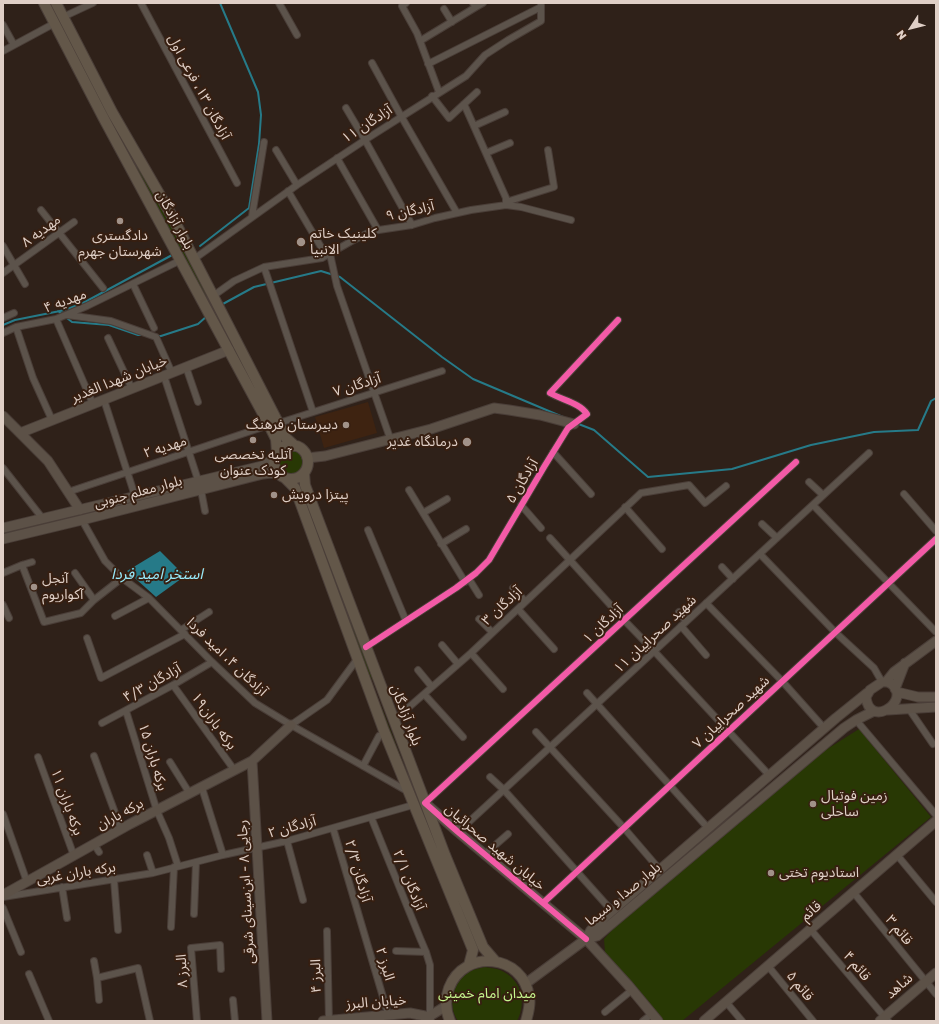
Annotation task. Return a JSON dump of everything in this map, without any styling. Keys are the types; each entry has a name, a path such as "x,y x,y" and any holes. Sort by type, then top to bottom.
{"main road":[{"name":"بلوار آزادگان","path":"44,3 59,20 172,216 280,423 286,438 295,446"},
{"name":"بلوار آزادگان","path":"56,3 59,20 98,107 269,425 276,439 276,455"},
{"path":"98,107 105,106 107,102"},
{"path":"106,123 108,117 111,116 116,118"},
{"path":"287,446 295,446 302,450 307,458 308,464 304,473 300,477 295,479 282,477 274,466 276,455 282,448 287,446"},
{"name":"بلوار آزادگان","path":"304,473 305,486 425,803 439,852 473,950 470,965"},
{"name":"بلوار آزادگان","path":"282,477 295,488 413,805 439,852 483,947 495,961"},
{"path":"372,698 383,693"},
{"path":"450,1021 446,1006 447,993 451,982 459,972 470,965 482,961 495,961 518,973 526,984 530,997 526,1021"}],"street":[{"path":"3,51 93,3"},
{"name":"آزادگان ۱۳، فرعی اول","path":"140,3 237,183"},
{"path":"279,3 297,34"},
{"path":"406,3 402,6 417,32 439,92"},
{"path":"420,41 452,22 474,5 483,3"},
{"path":"428,64 541,5"},
{"name":"آزادگان ۱۱","path":"194,259 288,191 401,116 466,76 485,55 541,21 541,5"},
{"path":"444,9 452,22"},
{"path":"3,25 14,45"},
{"path":"372,63 457,213"},
{"path":"432,96 449,118 477,92"},
{"path":"464,104 506,198 506,204"},
{"path":"346,108 412,225"},
{"path":"474,126 505,112"},
{"path":"252,216 264,142"},
{"path":"486,153 510,143"},
{"path":"276,150 297,185"},
{"path":"506,204 554,187 548,150"},
{"path":"338,158 378,230"},
{"path":"288,191 321,247 322,258"},
{"path":"506,204 571,220"},
{"name":"آزادگان ۹","path":"214,296 234,281 264,267 322,258 372,231 412,225 457,213 506,204"},
{"path":"41,210 103,288"},
{"name":"مهدیه ۸","path":"3,273 74,222"},
{"path":"3,246 25,284"},
{"path":"330,254 337,286 390,438"},
{"name":"مهدیه ۴","path":"3,333 16,327 56,319 88,306 181,260"},
{"path":"264,267 313,412"},
{"path":"132,284 154,328"},
{"path":"3,318 14,314"},
{"path":"66,315 111,321 156,338 168,375 187,452 198,480"},
{"path":"56,319 94,404"},
{"name":"آزادگان ۵","path":"366,647 467,580 489,560 568,428 587,414 584,410 550,393 618,320"},
{"path":"16,327 33,378 52,420"},
{"path":"108,338 132,389"},
{"name":"خیابان شهدا الغدیر","path":"20,433 229,350"},
{"path":"186,367 198,402"},
{"name":"آزادگان ۷","path":"280,423 442,370"},
{"path":"104,400 135,496"},
{"path":"307,458 325,456 390,438 431,429 494,408 540,415 574,424"},
{"path":"3,416 48,461 80,510"},
{"name":"مهدیه ۲","path":"68,492 269,425"},
{"path":"553,452 591,494"},
{"name":"شهید صحراییان ۱۱","path":"458,832 869,453"},
{"name":"بلوار معلم جنوبی","path":"3,528 198,480 262,466 276,455"},
{"name":"آزادگان ۱","path":"425,803 796,462"},
{"path":"3,468 43,519"},
{"name":"بلوار معلم جنوبی","path":"3,539 263,474 271,473 282,477"},
{"path":"809,482 823,495"},
{"name":"آزادگان ۳","path":"394,721 471,653 641,493 689,485 705,503 726,486"},
{"path":"201,490 205,511"},
{"path":"409,490 441,544 479,595"},
{"path":"156,491 159,500"},
{"path":"904,494 936,531"},
{"path":"423,512 447,499"},
{"path":"813,504 936,632"},
{"path":"521,505 541,528"},
{"path":"625,507 662,549"},
{"name":"آزادگان ۴، امید فردا","path":"82,520 105,561 122,578 149,598 255,703 407,791"},
{"path":"762,524 777,538"},
{"path":"441,544 466,529"},
{"path":"368,530 406,621"},
{"path":"550,538 624,620 770,776"},
{"name":"شهید صحراییان ۷","path":"543,903 936,539"},
{"path":"760,554 835,632 874,668 884,682 892,684 896,690 918,697 936,696"},
{"path":"3,573 32,562"},
{"path":"22,565 44,622 81,614 94,600 122,578"},
{"path":"722,568 733,578"},
{"path":"75,573 94,600"},
{"path":"513,588 525,601"},
{"path":"115,616 149,598"},
{"path":"706,603 782,681 824,728"},
{"path":"3,606 9,618"},
{"path":"518,609 554,649"},
{"path":"87,638 101,678 183,632 209,612"},
{"path":"679,612 686,622"},
{"path":"479,619 492,632"},
{"path":"681,626 706,655"},
{"path":"936,641 905,663 884,682 874,686 867,693 866,697 868,706 874,711 879,712 888,710 936,707"},
{"path":"442,645 458,664"},
{"path":"471,653 503,689"},
{"path":"291,725 327,700 358,658"},
{"name":"آزادگان ۴/۳","path":"102,723 173,685 212,662"},
{"path":"888,710 894,704 896,690 903,673 905,663"},
{"path":"418,670 432,687"},
{"name":"برکه باران۱۹","path":"173,685 235,771"},
{"path":"586,693 708,828"},
{"name":"بلوار صدا و سیما","path":"586,939 591,930 612,911 824,728 867,693"},
{"path":"424,694 463,737"},
{"path":"853,704 857,704 862,709 862,713 858,719 936,815"},
{"path":"909,709 933,744"},
{"name":"برکه باران ۱۵","path":"126,711 157,811 169,838 176,867"},
{"name":"بلوار صدا و سیما","path":"586,939 597,936 844,728 874,711"},
{"name":"برکه باران","path":"3,896 74,856 96,848 121,829 252,761 291,725"},
{"path":"536,732 624,828 660,870"},
{"path":"363,766 379,736"},
{"path":"94,756 121,829"},
{"name":"برکه باران ۱۱","path":"38,757 74,856"},
{"name":"رجایی ۸ - ابن‌سینای شرقی","path":"252,761 267,1021"},
{"path":"170,762 190,794"},
{"path":"490,777 504,790 578,871 612,911"},
{"path":"202,788 223,855"},
{"name":"خیابان شهید صحرائیان","path":"425,803 586,939 658,1021"},
{"name":"آزادگان ۲","path":"153,874 223,855 287,842 413,805"},
{"path":"3,814 27,882"},
{"name":"آزادگان ۲/۱","path":"371,817 430,965 430,1017"},
{"name":"قائم","path":"704,1021 936,821"},
{"name":"آزادگان ۲/۳","path":"333,828 360,921"},
{"path":"486,854 508,834"},
{"path":"3,838 10,836"},
{"path":"287,842 303,900"},
{"path":"147,855 153,874"},
{"path":"897,855 936,902"},
{"path":"194,914 196,862"},
{"path":"171,927 176,867"},
{"name":"برکه باران غربی","path":"3,896 153,874"},
{"path":"114,880 118,930"},
{"path":"62,887 67,918"},
{"name":"قائم ۳","path":"854,893 936,994"},
{"path":"3,908 21,952"},
{"name":"البرز ۲","path":"360,921 388,1014"},
{"name":"قائم ۴","path":"811,930 884,1020"},
{"name":"البرز ۴","path":"327,931 327,1021"},
{"path":"526,984 586,939"},
{"name":"البرز ۸","path":"197,1021 191,948 220,945 221,969"},
{"path":"396,951 426,952"},
{"path":"94,961 99,1000"},
{"name":"قائم ۵","path":"768,966 812,1021"},
{"path":"97,978 138,968 150,1021"},
{"name":"شاهد","path":"884,1020 936,973"},
{"path":"29,974 49,1021"},
{"path":"605,1012 632,990"},
{"path":"233,1000 235,1021"},
{"path":"726,1002 742,1021"},
{"path":"421,1021 430,1017 446,1006"},
{"name":"خیابان البرز","path":"327,1021 410,1013 430,1017"},
{"path":"643,1021 652,1014"}],"shaded area":[{"name":"دبیرستان فرهنگ","path":"368,402 377,433 324,448 315,417"}],"green space":[{"path":"111,119 188,257 282,438 279,439 110,121"},
{"path":"291,449 300,453 304,462 300,471 291,475 282,471 278,462 282,453"},
{"path":"305,490 377,687 365,668 299,492"},
{"path":"380,703 405,768 438,843 425,821 383,720"},
{"name":"استادیوم تختی","path":"859,729 931,817 682,1021 660,1021 610,961 605,952 604,939 614,928 821,753"},
{"name":"میدان امام خمینی","path":"485,967 505,972 516,983 522,998 522,1005 517,1021 458,1021 454,1014 452,999 457,985 466,974 473,970"}],"water":[{"name":"استخر امید فردا","path":"160,551 185,576 156,597 127,571"}],"waterway":[{"path":"200,246 249,208 259,144 261,115 258,92 220,3"},
{"path":"3,325 15,320 65,310 83,303 174,254"},
{"path":"221,305 254,287 321,271 340,277 442,357 473,379 563,417"},
{"path":"58,311 72,322 109,325 138,335 144,335"},
{"path":"156,336 161,336 198,324 207,316"},
{"path":"576,423 594,430 648,477 732,469 811,445 874,432 918,430 931,401 936,398"}],"cycle path":[{"path":"366,647 456,588 476,573 489,560 568,428 587,414 575,404 550,393 618,320"},
{"path":"586,939 425,803 796,462"},
{"path":"543,903 936,539"}],"place":[{"name":"دادگستری شهرستان جهرم","path":"120,221"},
{"name":"کلینیک خاتم الانبیا","path":"301,242"},
{"name":"دبیرستان فرهنگ","path":"346,425"},
{"name":"آتلیه تخصصی کودک عنوان","path":"253,440"},
{"name":"درمانگاه غدیر","path":"467,442"},
{"name":"پیتزا درویش","path":"274,495"},
{"name":"آنجل آکواریوم","path":"34,587"},
{"name":"زمین فوتبال ساحلی","path":"813,804"},
{"name":"استادیوم تختی","path":"771,873"}]}
